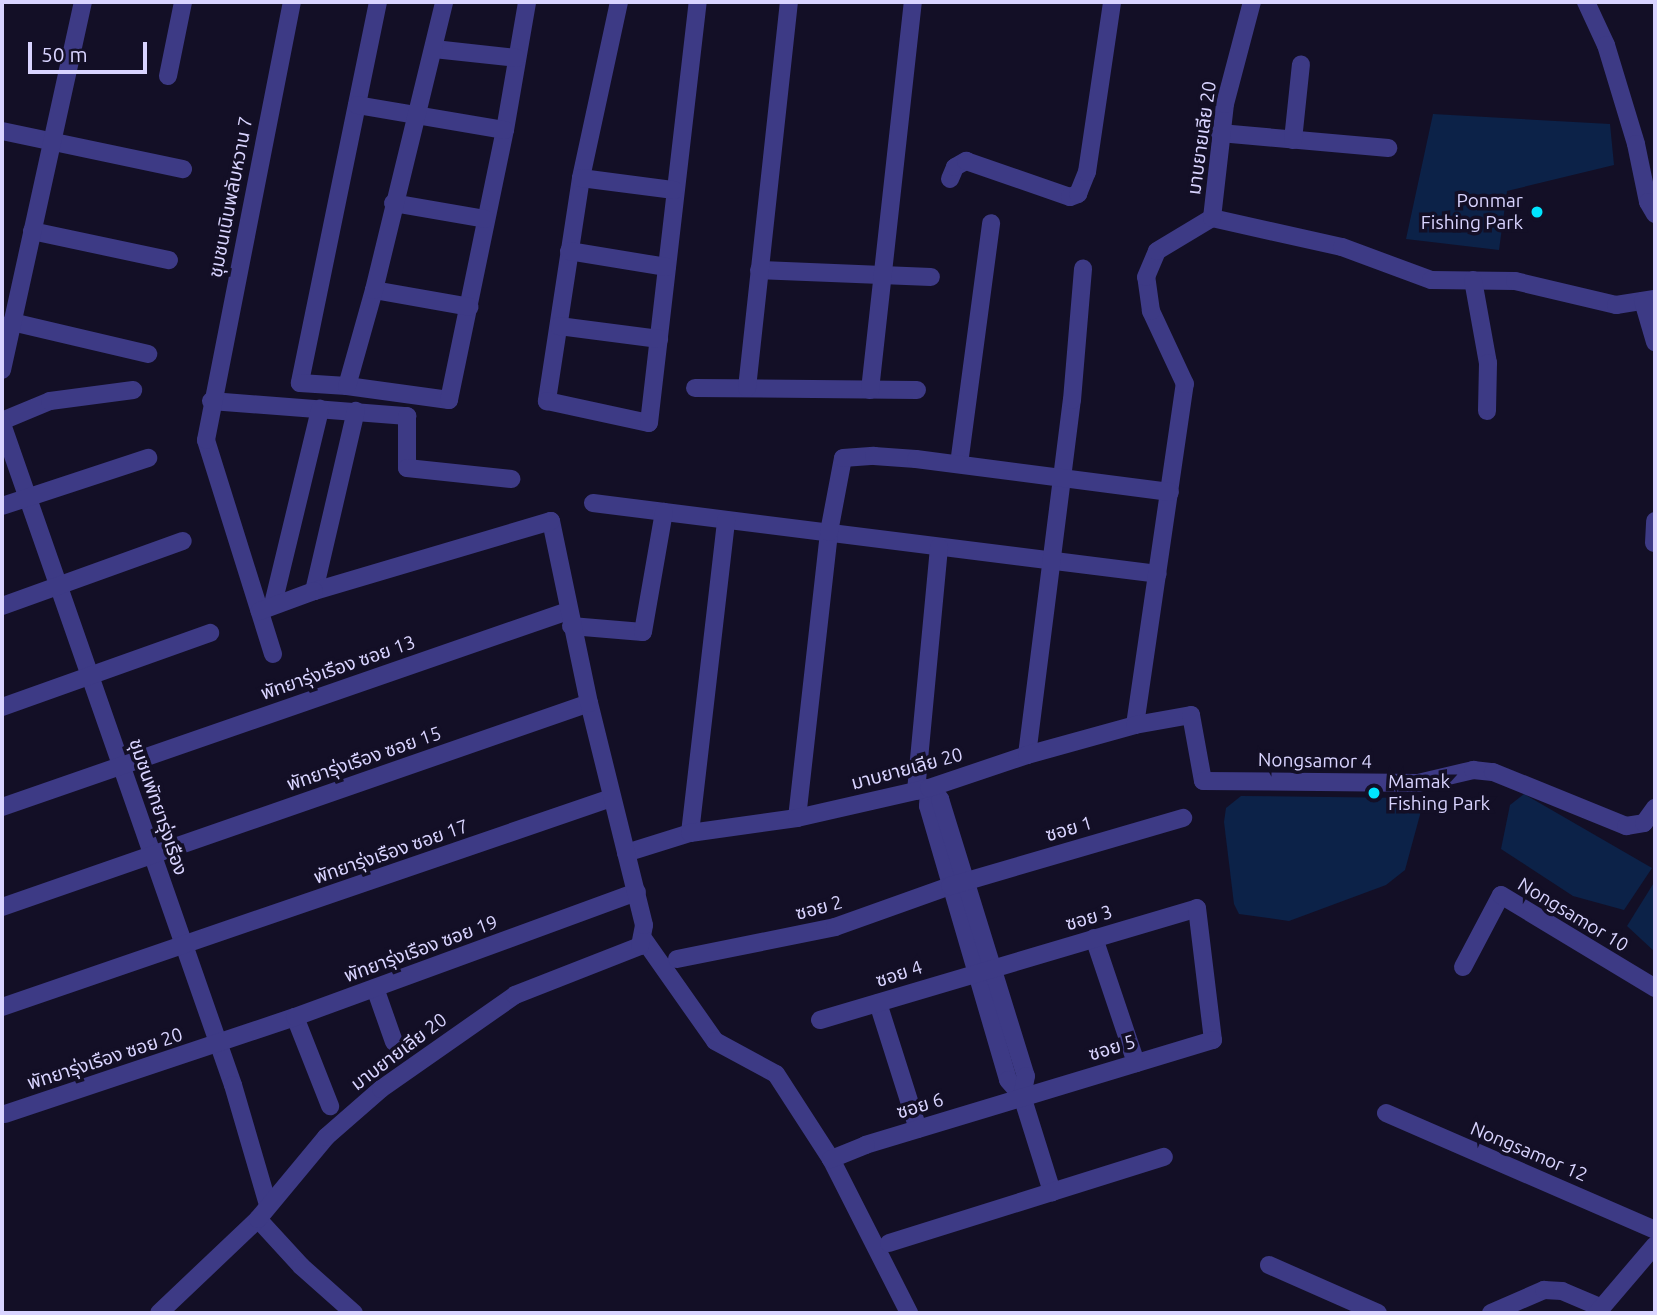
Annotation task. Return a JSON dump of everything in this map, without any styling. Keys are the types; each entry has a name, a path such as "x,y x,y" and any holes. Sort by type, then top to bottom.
{"street":[{"path":"2,370 83,2"},
{"path":"168,76 183,2"},
{"name":"ชุมชนเนินพลับหวาน 7","path":"273,654 266,608 230,526 206,440 211,401 292,2"},
{"path":"378,2 300,383 347,386 449,400 505,130 527,2"},
{"path":"347,386 374,290 444,2"},
{"path":"619,2 581,178 547,401 649,423 674,190 698,2"},
{"path":"747,388 789,2"},
{"path":"870,390 913,2"},
{"path":"950,179 955,167 966,161 1070,197 1077,194 1087,172 1112,2"},
{"name":"มาบยายเลีย 20","path":"626,853 690,833 797,818 922,790 1027,755 1135,725 1185,384 1152,311 1146,277 1157,251 1212,218 1225,104 1252,2"},
{"path":"1586,2 1606,46 1636,144 1648,202 1655,214"},
{"path":"434,49 517,58"},
{"path":"1293,140 1301,64"},
{"path":"357,105 505,130"},
{"path":"2,131 183,169"},
{"path":"1220,133 1388,148"},
{"path":"581,178 674,190"},
{"path":"393,203 486,219"},
{"path":"1212,218 1342,247 1431,280 1515,281 1615,305 1649,300 1655,342"},
{"path":"959,464 992,223"},
{"path":"32,230 169,260"},
{"path":"569,251 667,267"},
{"path":"1027,755 1072,400 1083,268"},
{"path":"759,270 931,277"},
{"path":"1473,280 1488,363 1487,411"},
{"path":"374,290 470,307"},
{"path":"12,322 148,354"},
{"path":"559,326 659,339"},
{"path":"695,388 916,390"},
{"path":"2,423 50,401 133,390"},
{"path":"211,401 407,416 407,468 511,479"},
{"path":"266,608 320,409"},
{"path":"314,591 356,411"},
{"name":"ชุมชนพัทยารุ่งเรือง","path":"2,423 219,1044 263,1212"},
{"path":"797,818 829,532 843,458 874,456 959,464 1170,492"},
{"path":"2,506 148,457"},
{"path":"593,503 1158,574"},
{"path":"570,619 643,632 664,512"},
{"path":"690,833 726,520"},
{"path":"266,608 314,591 551,521 570,619 611,798 637,892 644,925 642,937 715,1041 776,1074 831,1159 909,1313"},
{"path":"1654,543 1655,521"},
{"path":"2,606 183,541"},
{"path":"939,547 922,790 940,799 958,883 983,970 1026,1076 1022,1096 1052,1192"},
{"name":"พัทยารุ่งเรือง ซอย 13","path":"2,807 121,764 570,619"},
{"path":"2,707 210,633"},
{"name":"พัทยารุ่งเรือง ซอย 15","path":"2,907 589,703"},
{"name":"Nongsamor 4","path":"1135,725 1191,715 1203,780 1418,783 1474,770 1493,772 1626,826 1644,824 1655,808"},
{"name":"พัทยารุ่งเรือง ซอย 17","path":"2,1007 611,798"},
{"name":"ซอย 1","path":"958,883 1182,818"},
{"name":"ซอย 2","path":"677,959 835,928 958,883"},
{"name":"พัทยารุ่งเรือง ซอย 19","path":"219,1044 637,892"},
{"name":"Nongsamor 10","path":"1463,967 1502,895 1655,988"},
{"name":"ซอย 3","path":"983,970 1197,908 1213,1040"},
{"name":"มาบยายเลีย 20","path":"159,1313 263,1212 326,1137 381,1089 445,1042 515,996 569,972 630,951 640,946 642,937"},
{"path":"1094,938 1136,1062"},
{"name":"ซอย 4","path":"820,1020 983,970"},
{"path":"375,988 394,1042"},
{"path":"878,1003 918,1129"},
{"path":"295,1017 330,1106"},
{"name":"ซอย 5","path":"1022,1096 1213,1040"},
{"name":"พัทยารุ่งเรือง ซอย 20","path":"5,1114 219,1044"},
{"name":"ซอย 6","path":"831,1159 1022,1096"},
{"name":"Nongsamor 12","path":"1387,1113 1655,1230"},
{"path":"889,1243 1164,1157"},
{"path":"263,1212 301,1266 354,1313"},
{"path":"1491,1313 1544,1290 1562,1291 1599,1310 1654,1249"},
{"path":"1269,1265 1378,1313"}],"water":[{"path":"1433,114 1610,124 1614,165 1507,191 1499,250 1406,239"},
{"path":"1524,794 1652,868 1624,910 1573,896 1501,849 1510,805"},
{"path":"1241,796 1409,798 1421,811 1405,870 1386,885 1289,921 1239,914 1234,904 1224,822 1226,808"},
{"path":"1655,881 1655,952 1627,926"}],"place":[{"name":"Ponmar Fishing Park","path":"1537,212"},
{"name":"Mamak Fishing Park","path":"1374,793"}]}
